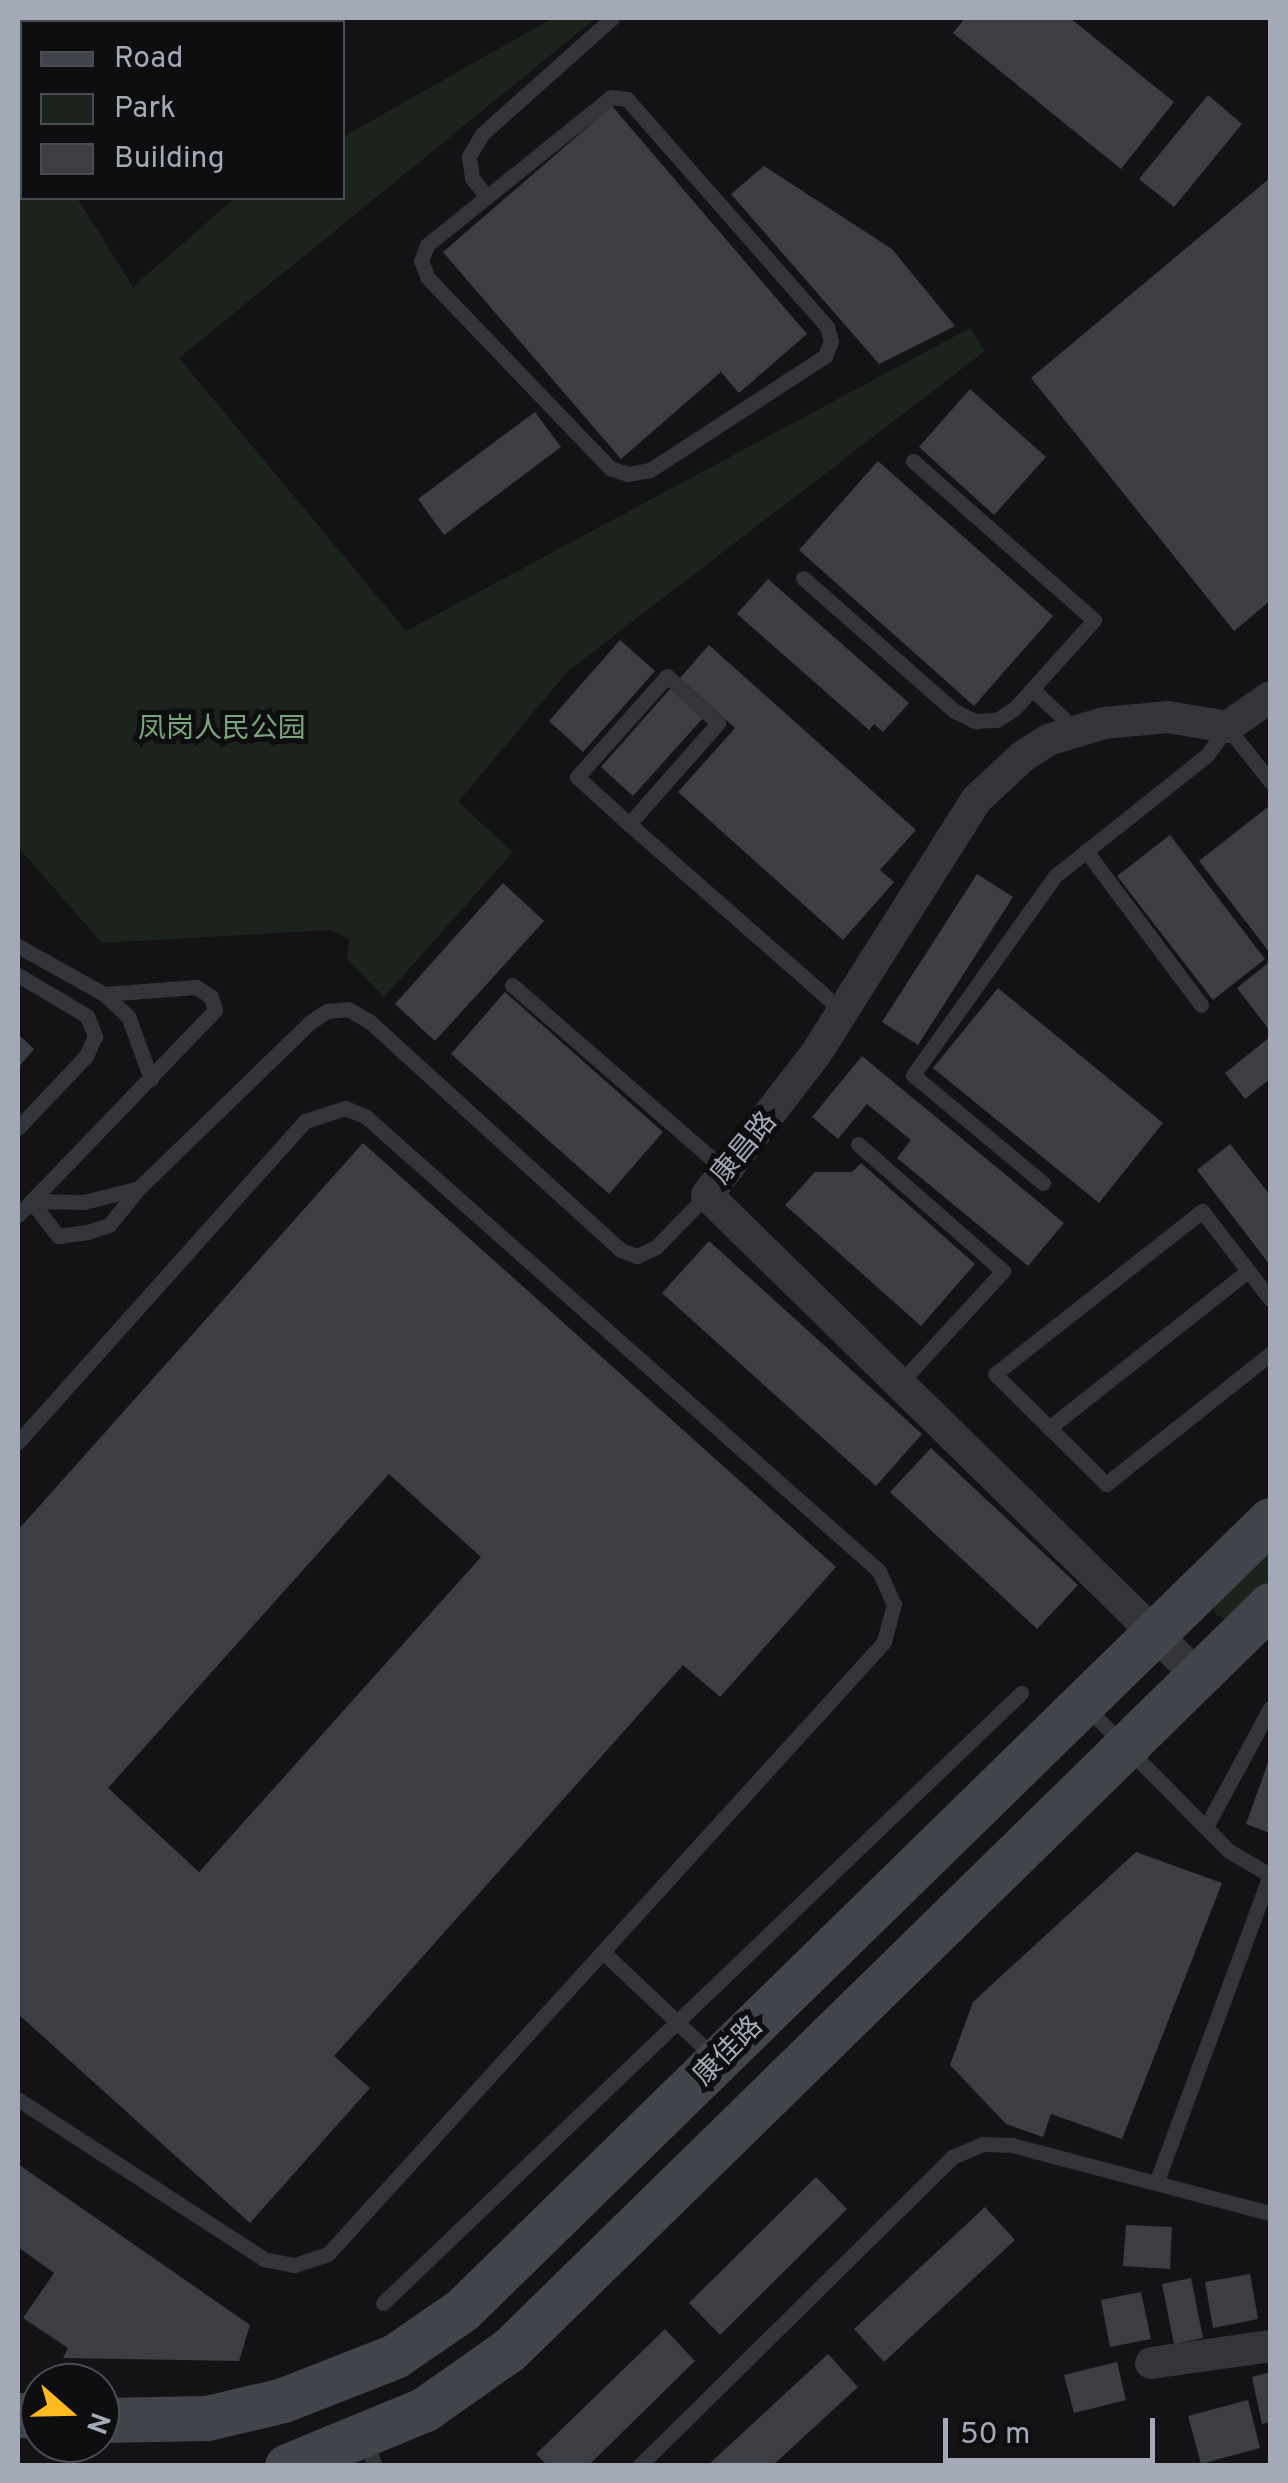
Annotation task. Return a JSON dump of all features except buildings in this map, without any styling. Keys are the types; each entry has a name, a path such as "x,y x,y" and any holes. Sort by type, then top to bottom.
{"street":[{"path":"1227,726 1270,697"},
{"name":"康昌路","path":"1198,1676 900,1383 717,1184 843,1012 978,800 1022,756 1076,730 1168,716 1227,726"},
{"name":"康佳路","path":"120,2420 171,2421 245,2411 395,2356 494,2284 1270,1520"},
{"path":"287,2466 370,2452 509,2350 1270,1606"},
{"path":"1152,2363 1270,2346"}],"lane":[{"path":"487,197 472,178 469,156 482,134 612,18"},
{"path":"611,97 627,99 827,327 825,356 650,470 628,474 610,468 428,278 421,261 427,246 487,197 611,97"},
{"path":"803,578 952,710 975,721 998,720 1032,690 1094,620 913,461"},
{"path":"630,824 718,722 667,676 577,777 630,824 843,1012"},
{"path":"1032,690 1076,730"},
{"path":"1043,1183 913,1075 1055,876 1207,755 1227,726 1270,781"},
{"path":"1086,852 1201,1005"},
{"path":"18,946 104,994 128,1016 152,1080"},
{"path":"18,976 87,1016 95,1036 86,1056 18,1128"},
{"path":"31,1201 58,1236 110,1225 139,1188 308,1024 327,1011 348,1009 369,1021 621,1250 637,1256 656,1247 717,1184 512,984"},
{"path":"18,1215 152,1080 215,1010 211,996 196,987 104,994"},
{"path":"18,1442 305,1120 324,1110 365,1116 879,1571 894,1604 884,1642 328,2254 294,2265 264,2260 18,2098"},
{"path":"858,1144 1002,1271 900,1383"},
{"path":"31,1201 84,1202 139,1188"},
{"path":"1270,1299 1202,1210 995,1374 1106,1484 1264,1358 1270,1380"},
{"path":"1049,1428 1248,1271"},
{"path":"383,2303 1021,1692"},
{"path":"1084,1704 1206,1826 1270,1875 1156,2183"},
{"path":"1206,1826 1270,1708"},
{"path":"603,1952 719,2062"},
{"path":"639,2466 952,2156 982,2144 1012,2145 1270,2213"}],"green space":[{"name":"凤岗人民公园","path":"553,18 596,18 179,358 406,631 970,328 985,351 568,671 458,802 513,852 384,997 347,959 349,939 331,930 102,943 18,847 18,104 20,200 78,200 133,287 233,200 345,200 345,136"},
{"path":"1270,1542 1270,1586 1228,1620 1216,1615 1213,1605"}]}
